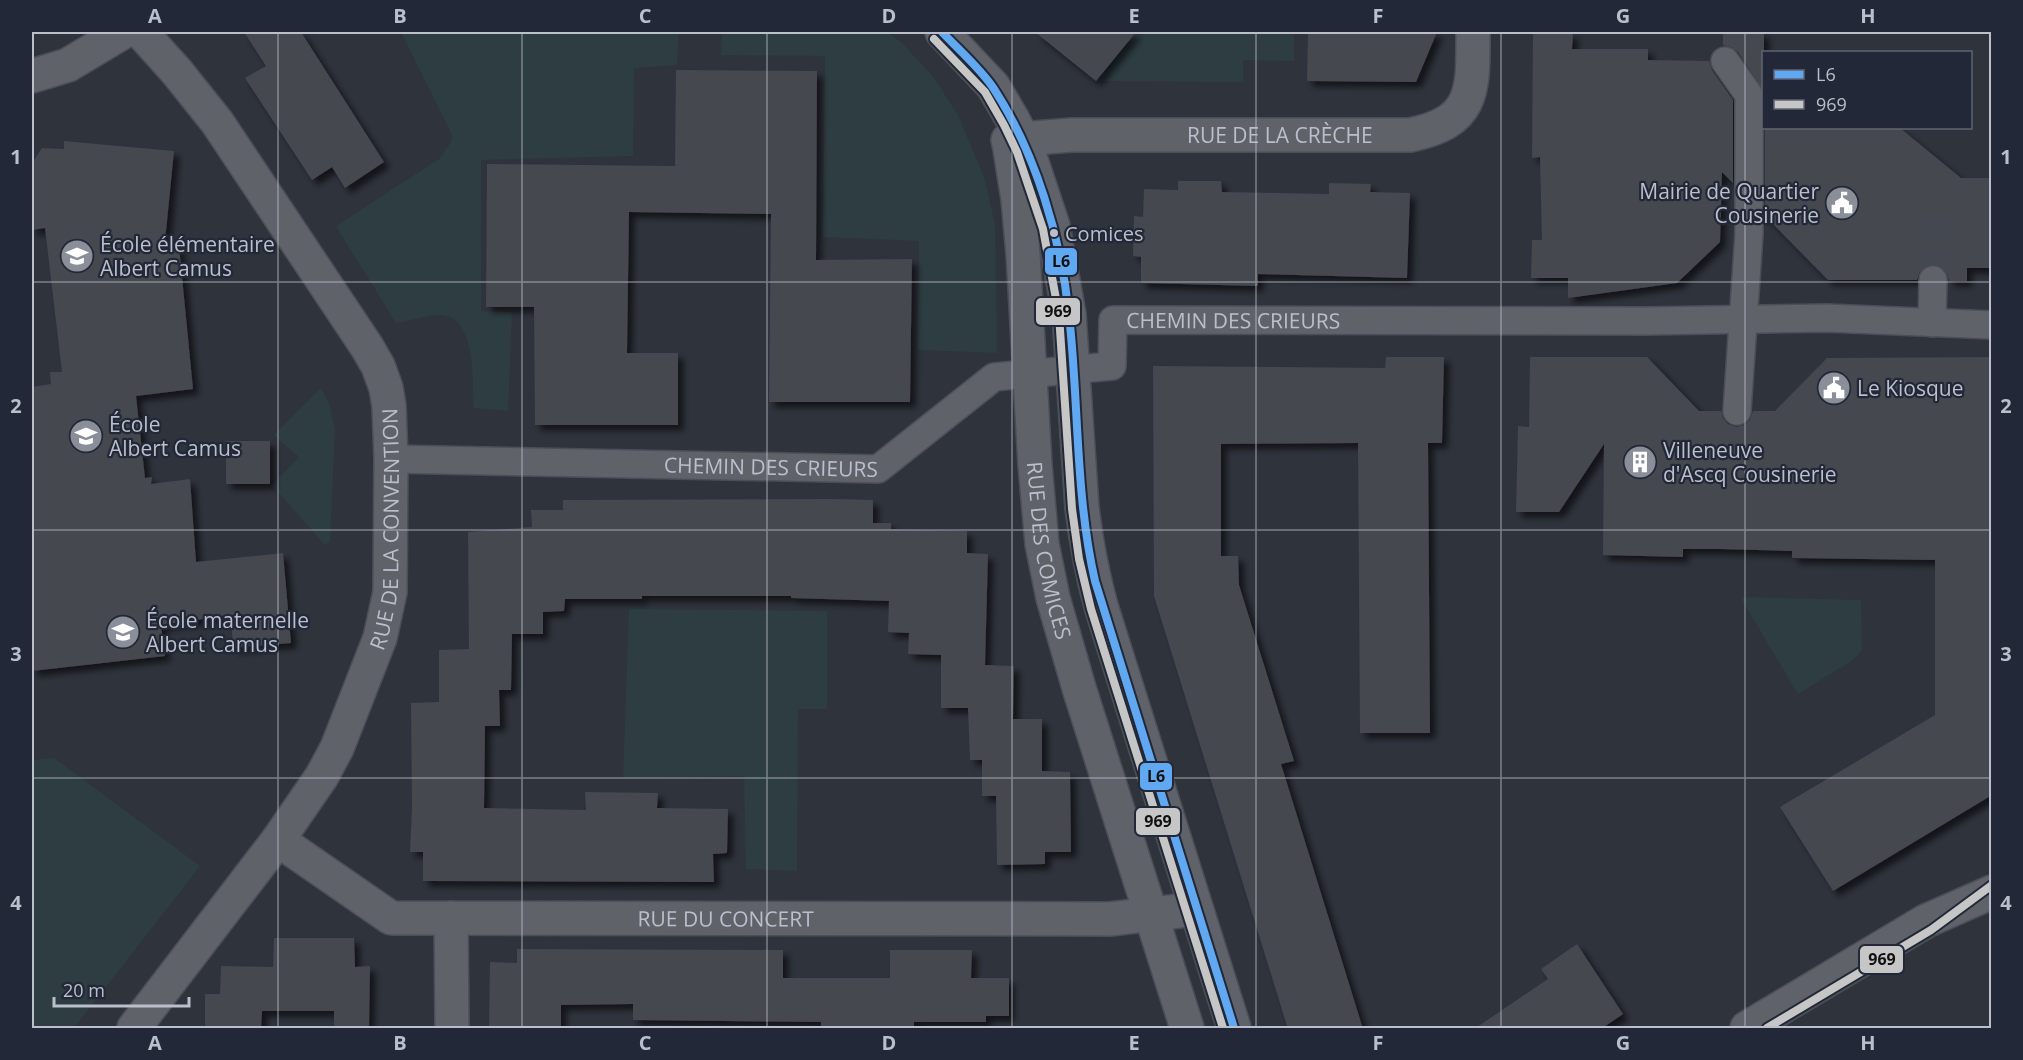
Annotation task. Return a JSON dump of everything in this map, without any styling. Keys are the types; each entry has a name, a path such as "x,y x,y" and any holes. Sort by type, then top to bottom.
{"street":[{"path":"32,76 68,65 123,32"},
{"name":"RUE DE LA CONVENTION","path":"134,1029 279,840 322,776 337,748 380,638 390,592 391,459 386,388 367,346 217,122 141,32"},
{"name":"RUE DES COMICES","path":"942,32 972,63 994,99 1006,129 1027,148 1053,226 1069,314 1083,518 1091,570 1234,1029"},
{"name":"RUE DE LA CRÈCHE","path":"1015,139 1072,135 1410,135 1425,132 1442,126 1457,115 1468,99 1473,76 1473,32"},
{"path":"1725,61 1756,95 1737,411"},
{"name":"RUE DES COMICES","path":"1015,139 1042,544 1053,598 1079,688 1187,1029"},
{"path":"1932,323 1933,280"},
{"path":"1743,320 1827,318 1992,325"},
{"name":"CHEMIN DES CRIEURS","path":"391,459 878,468 994,378 1112,366 1113,320 1743,320"},
{"name":"RUE DU CONCERT","path":"279,840 391,918 1110,919 1196,909"},
{"path":"1747,1029 1926,921 1992,871"},
{"path":"1926,921 1992,892"},
{"path":"451,918 452,1029"}],"shaded area":[{"path":"401,32 679,32 677,65 634,68 633,156 481,160 481,311 512,312 508,411 474,408 470,353 461,327 453,319 442,315 396,323 336,226 439,159 451,142 452,135"},
{"path":"722,32 888,32 904,45 934,78 958,115 984,177 995,224 997,353 918,350 919,241 823,237 825,56 721,55"},
{"path":"1136,32 1294,32 1294,61 1243,60 1243,82 1096,81"},
{"path":"321,388 330,406 335,430 330,541 325,545 272,485 299,457 274,435"},
{"path":"1740,597 1861,600 1862,650 1853,660 1798,694"},
{"path":"629,609 827,611 827,709 798,709 797,871 746,869 744,776 623,778"},
{"path":"54,758 200,866 74,1028 32,1028 32,760"}],"building":[{"path":"244,32 301,32 384,162 345,188 332,167 312,180 245,78 266,66"},
{"path":"1035,32 1136,32 1096,81"},
{"path":"1308,32 1437,32 1416,82 1307,81"},
{"path":"1723,32 1764,32 1762,88 1738,52 1723,45"},
{"path":"1533,33 1573,33 1572,49 1648,49 1648,60 1709,61 1712,70 1733,100 1733,183 1722,172 1720,242 1677,283 1568,298 1568,278 1531,278 1532,240 1542,240 1540,157 1532,158"},
{"path":"676,70 817,71 816,260 912,259 910,402 769,402 771,214 629,212 627,353 678,353 678,425 535,425 534,307 486,307 487,164 675,166"},
{"name":"Mairie de Quartier Cousinerie","path":"1765,129 1901,129 1961,178 1992,178 1992,268 1967,268 1967,281 1949,281 1942,267 1933,264 1920,271 1917,280 1828,280 1765,216"},
{"name":"École Albert Camus","path":"64,141 174,151 164,251 179,246 193,389 136,396 145,478 152,477 151,484 190,479 196,562 283,553 291,643 233,648 231,615 161,625 165,656 32,671 32,387 51,384 50,372 62,372 45,228 32,230 32,163 42,148 64,149"},
{"path":"1178,181 1221,181 1222,192 1329,194 1329,183 1371,184 1370,192 1410,193 1407,278 1258,274 1258,286 1141,283 1141,257 1133,256 1134,216 1143,217 1144,189 1178,190"},
{"path":"1386,357 1444,357 1442,443 1428,443 1430,733 1360,733 1358,443 1221,444 1221,556 1238,556 1239,585 1294,761 1281,764 1363,1029 1288,1029 1154,596 1153,366 1385,368"},
{"path":"1530,357 1647,357 1699,411 1721,411 1728,424 1737,427 1750,420 1753,411 1775,411 1827,358 1992,357 1992,795 1833,891 1780,807 1935,715 1935,560 1792,558 1792,551 1720,549 1683,549 1683,557 1603,555 1604,444 1559,512 1516,512 1518,426 1529,427"},
{"path":"226,441 270,441 270,484 226,484"},
{"path":"563,500 873,500 873,523 891,523 891,529 967,531 967,553 988,554 985,665 1014,666 1013,719 1042,719 1042,771 1070,772 1071,852 1045,852 1045,864 997,865 996,796 982,796 982,760 970,760 968,708 941,708 941,655 908,654 909,633 888,632 889,601 791,598 791,596 642,596 642,599 565,599 564,611 543,612 543,634 512,634 511,690 499,690 500,726 485,726 484,808 586,810 585,792 658,793 657,808 728,809 727,853 713,854 714,882 423,881 423,852 410,852 411,703 439,702 439,650 469,649 468,532 532,527 531,510 563,510"},
{"path":"274,938 354,938 355,967 370,966 369,1029 334,1029 334,1011 262,1011 261,1029 205,1029 205,994 220,994 221,966 273,967"},
{"path":"1577,944 1623,1014 1601,1029 1474,1029 1548,979 1541,969"},
{"path":"517,949 783,950 783,978 890,978 890,950 972,950 971,978 1009,978 1009,1016 986,1016 986,1022 914,1022 914,1029 821,1029 821,1022 633,1020 633,1004 561,1005 561,1029 489,1029 490,962 517,963"}],"tunnel":[{"path":"1933,280 1936,219"}],"transit line":[{"name":"L6","path":"942,32 989,82 1009,114 1034,169 1053,227 1069,315 1084,515 1095,581 1234,1028"},
{"name":"969","path":"934,39 985,92 1004,125 1017,152 1043,229 1059,315 1072,509 1079,559 1091,609 1223,1028"},
{"name":"969","path":"1767,1028 1931,930 1992,885"}],"place":[{"name":"Mairie de Quartier Cousinerie","path":"1842,203"},
{"name":"Comices","path":"1054,233"},
{"name":"École élémentaire Albert Camus","path":"77,256"},
{"name":"Le Kiosque","path":"1834,388"},
{"name":"École Albert Camus","path":"86,436"},
{"name":"Villeneuve d'Ascq Cousinerie","path":"1640,462"},
{"name":"École maternelle Albert Camus","path":"123,632"}]}
